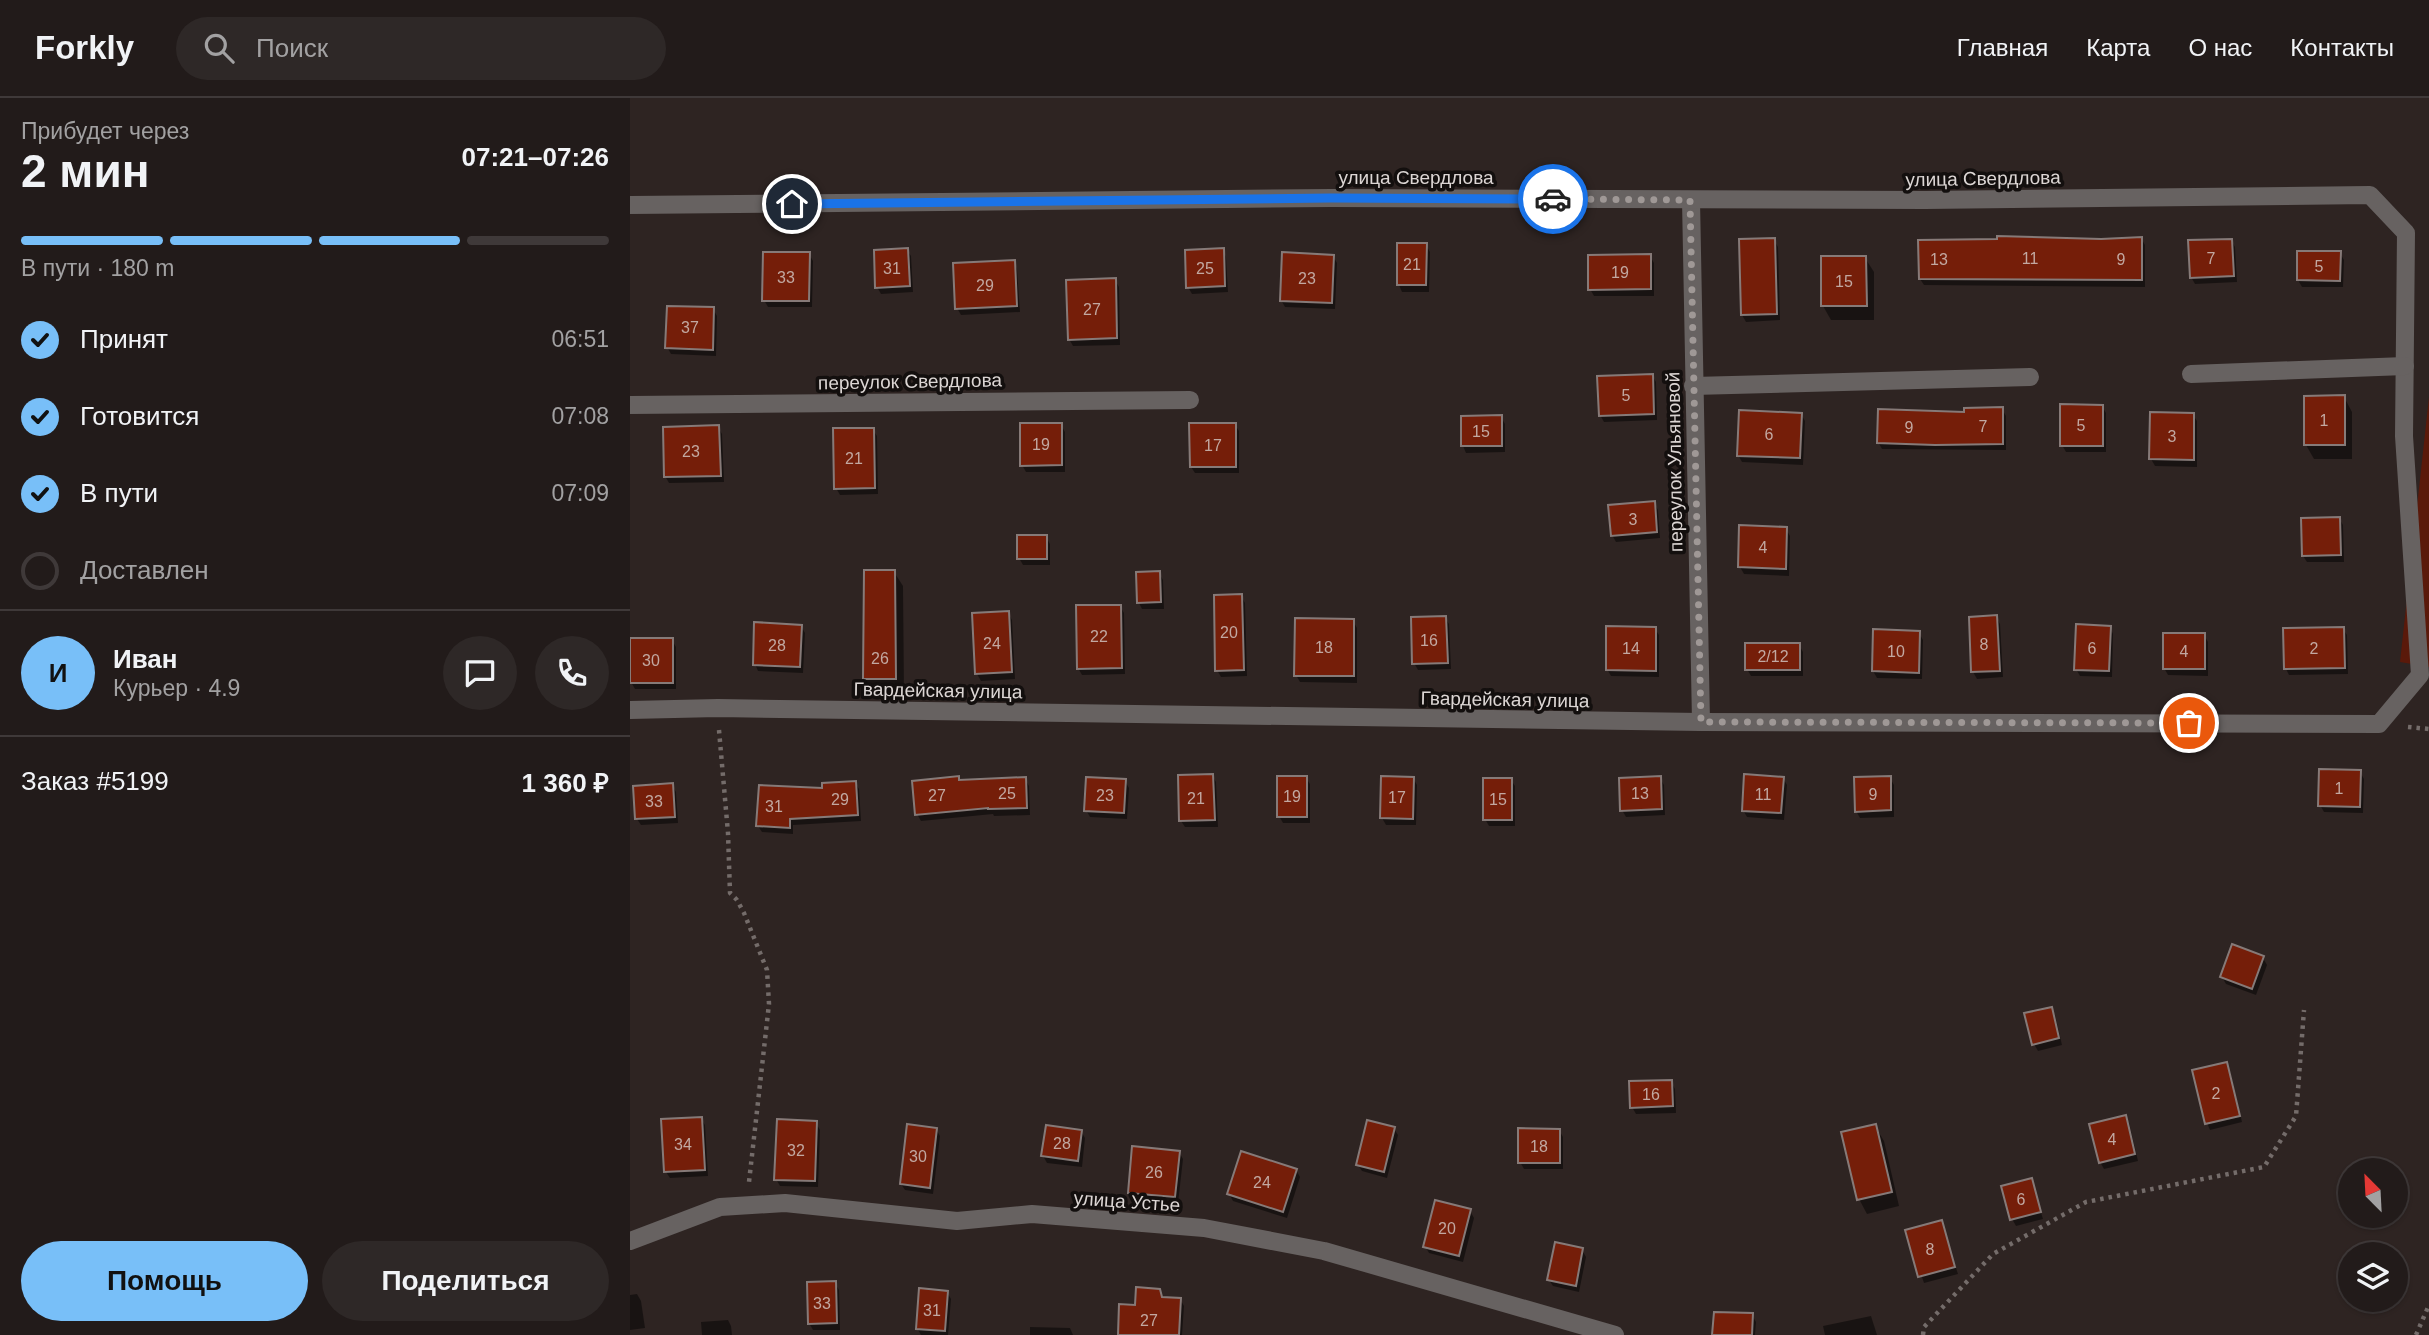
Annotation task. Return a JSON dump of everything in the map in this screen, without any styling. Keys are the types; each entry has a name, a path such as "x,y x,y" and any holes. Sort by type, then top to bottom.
{"street":[{"name":"улица Свердлова","path":"630,205 1331,198 1925,200 2370,195 2406,233 2405,366"},
{"name":"переулок Ульяновой","path":"1690,200 1701,722"},
{"path":"2191,374 2405,366"},
{"name":"Гвардейская улица","path":"630,710 718,708 1701,722 2379,724 2420,675 2404,436 2405,366"},
{"path":"1693,386 2030,377"},
{"name":"переулок Свердлова","path":"630,405 1190,400"},
{"name":"улица Устье","path":"630,1241 748,1197 957,1221 1032,1214 1204,1228 1324,1251 1615,1335"}],"path":[{"path":"718,708 720,761 729,833 730,893 744,913 767,970 769,1004 748,1197"},
{"path":"1923,1335 1924,1327 1993,1254 2086,1202 2264,1167 2296,1116 2304,1010"},
{"path":"2416,1335 2429,1305"}],"shaded area":[{"path":"2429,397 2429,667 2400,662"}],"building":[{"path":"1997,236 2101,239 2142,237 2142,280 1919,279 1918,240 1997,239"},
{"path":"1775,238 1777,314 1741,315 1739,239"},
{"path":"2232,239 2234,276 2190,278 2188,240"},
{"path":"1397,243 1427,243 1426,285 1397,285"},
{"path":"908,248 910,286 875,288 874,250"},
{"path":"1224,248 1225,286 1186,288 1185,250"},
{"path":"2297,251 2341,251 2340,281 2297,280"},
{"path":"763,252 810,252 809,301 762,301"},
{"path":"1282,252 1334,255 1332,303 1280,301"},
{"path":"1651,254 1651,289 1588,290 1588,255"},
{"path":"1821,256 1866,256 1867,306 1821,306"},
{"path":"1015,260 1017,306 955,309 953,263"},
{"path":"1116,278 1117,338 1068,340 1066,280"},
{"path":"667,306 714,307 713,350 665,348"},
{"path":"1653,374 1654,414 1599,416 1597,376"},
{"path":"2345,395 2345,445 2304,445 2304,396"},
{"path":"2060,404 2103,405 2103,446 2060,446"},
{"path":"2003,407 2003,444 1877,443 1878,409 1964,412 1964,408"},
{"path":"1739,410 1802,413 1800,458 1737,456"},
{"path":"2150,412 2194,413 2194,460 2149,459"},
{"path":"1502,415 1502,446 1461,446 1461,416"},
{"path":"1020,423 1062,423 1062,465 1020,466"},
{"path":"1189,423 1236,423 1236,467 1190,467"},
{"path":"719,425 721,476 664,477 663,427"},
{"path":"833,428 874,428 875,488 834,489"},
{"path":"1655,501 1657,532 1611,536 1608,505"},
{"path":"2340,517 2341,555 2302,556 2301,518"},
{"path":"1739,525 1787,527 1786,569 1738,567"},
{"path":"1017,535 1047,535 1047,559 1017,559"},
{"path":"864,570 895,570 896,679 863,679"},
{"path":"1160,571 1161,602 1137,603 1136,572"},
{"path":"1242,594 1244,670 1215,671 1214,595"},
{"path":"1076,605 1121,605 1122,668 1077,669"},
{"path":"1009,611 1012,672 975,674 972,613"},
{"path":"1997,615 2000,671 1971,672 1969,617"},
{"path":"1446,616 1448,663 1412,664 1411,617"},
{"path":"1295,618 1354,619 1354,676 1294,676"},
{"path":"754,622 802,625 800,667 753,665"},
{"path":"2076,624 2111,626 2109,671 2074,670"},
{"path":"1606,626 1656,627 1656,671 1606,670"},
{"path":"2344,627 2345,668 2284,669 2283,628"},
{"path":"1873,629 1920,631 1919,673 1872,671"},
{"path":"2163,633 2205,633 2205,669 2163,669"},
{"path":"630,638 673,638 673,683 630,683"},
{"path":"1745,643 1800,643 1800,670 1745,670"},
{"path":"2319,769 2361,770 2360,807 2318,806"},
{"path":"1213,774 1215,820 1179,821 1178,775"},
{"path":"1744,774 1784,777 1781,813 1742,811"},
{"path":"959,776 959,780 1026,777 1027,808 988,808 915,815 912,781"},
{"path":"1277,776 1307,776 1307,817 1277,817"},
{"path":"1381,776 1414,777 1413,819 1380,818"},
{"path":"1661,776 1662,809 1620,811 1619,778"},
{"path":"1891,776 1891,810 1855,812 1854,777"},
{"path":"1086,777 1126,779 1124,813 1084,811"},
{"path":"1483,778 1512,778 1512,820 1483,820"},
{"path":"856,781 858,815 790,819 790,828 756,826 759,785 822,788 822,783"},
{"path":"673,783 675,817 635,819 633,786"},
{"path":"2232,944 2264,956 2252,989 2220,977"},
{"path":"2052,1007 2059,1038 2032,1045 2024,1013"},
{"path":"2227,1062 2240,1116 2205,1124 2192,1070"},
{"path":"1672,1080 1673,1106 1630,1108 1629,1081"},
{"path":"2126,1115 2135,1154 2099,1163 2089,1124"},
{"path":"702,1117 705,1170 664,1172 661,1119"},
{"path":"777,1119 817,1121 815,1181 774,1180"},
{"path":"1367,1120 1395,1127 1384,1172 1356,1165"},
{"path":"907,1124 937,1128 930,1188 900,1184"},
{"path":"1876,1124 1892,1192 1857,1200 1841,1132"},
{"path":"1046,1125 1082,1130 1078,1161 1041,1156"},
{"path":"1518,1128 1560,1129 1560,1163 1518,1163"},
{"path":"1132,1146 1180,1151 1175,1197 1128,1193"},
{"path":"1241,1151 1297,1169 1283,1212 1227,1194"},
{"path":"2032,1178 2041,1212 2010,1220 2001,1186"},
{"path":"1435,1200 1471,1209 1459,1256 1423,1247"},
{"path":"1942,1220 1955,1267 1918,1277 1905,1230"},
{"path":"1555,1242 1583,1248 1576,1286 1547,1280"},
{"path":"836,1281 837,1323 808,1324 807,1282"},
{"path":"1136,1287 1160,1289 1162,1297 1181,1298 1179,1335 1118,1335 1119,1304 1135,1305"},
{"path":"919,1288 948,1291 945,1331 916,1329"},
{"path":"1714,1312 1753,1313 1752,1335 1712,1335"}],"way so far":[{"path":"1553,199 1690,200 1701,722 2189,723"}],"route":[{"path":"792,204 1331,198 1553,199"}]}
